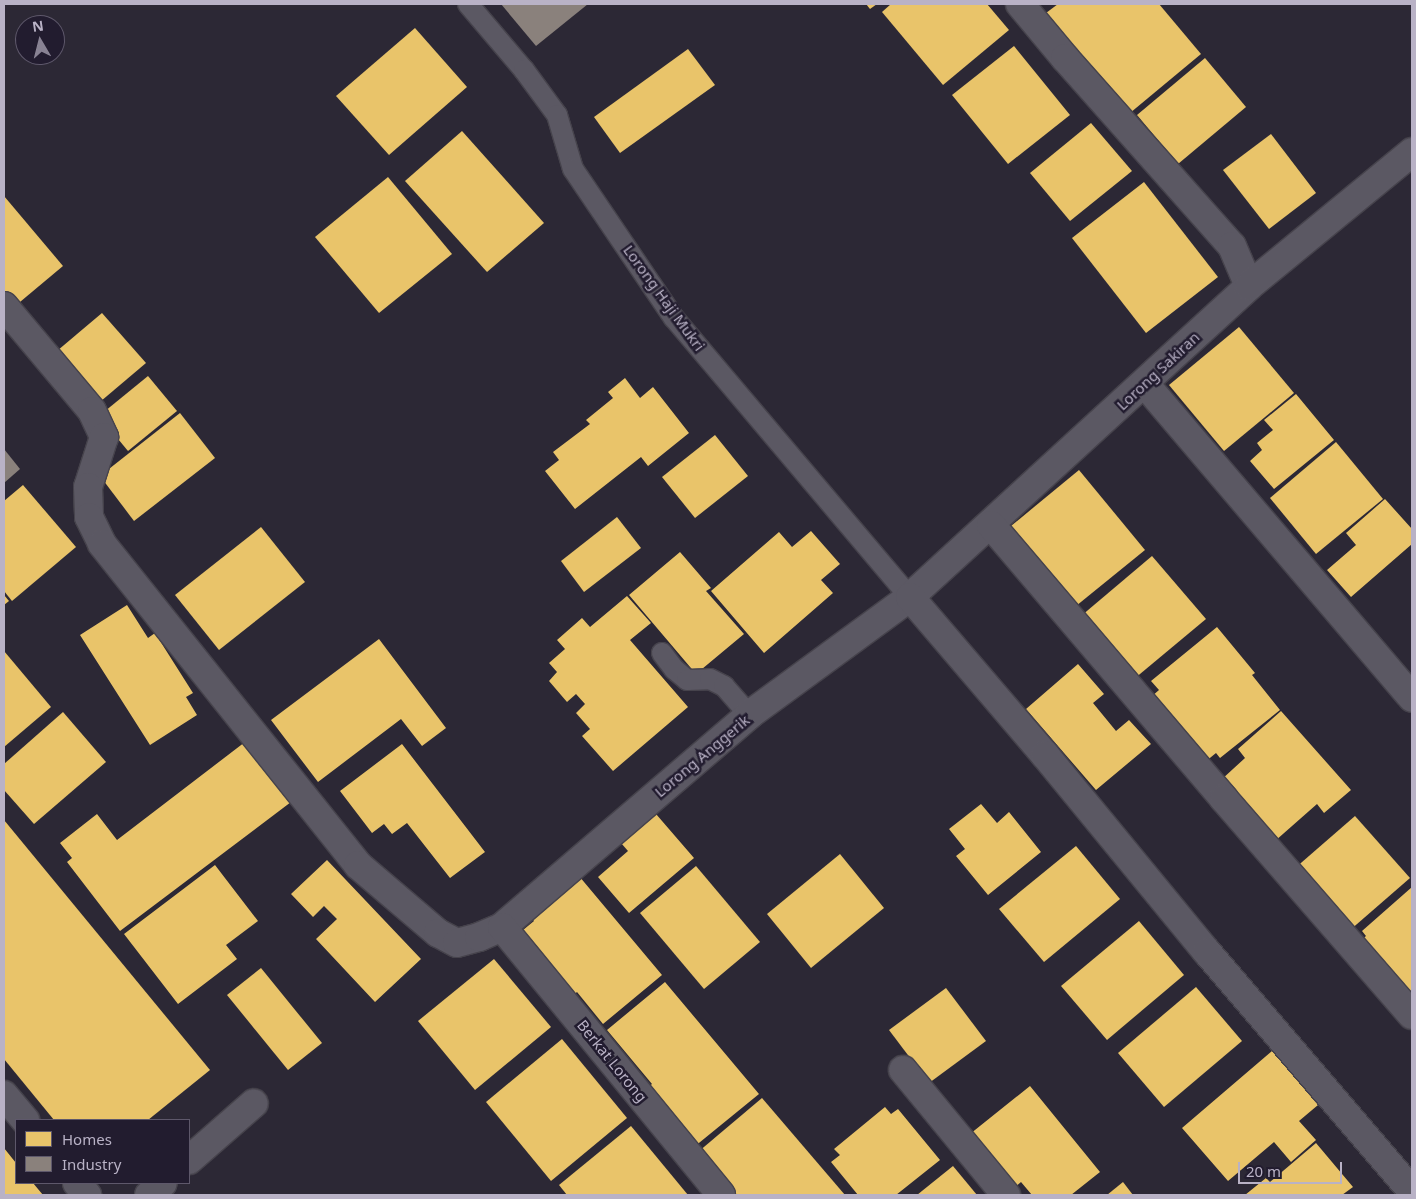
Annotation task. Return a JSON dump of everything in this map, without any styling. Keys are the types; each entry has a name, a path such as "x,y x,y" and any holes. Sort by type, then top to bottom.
{"street":[{"path":"1020,4 1065,58 1232,246 1249,286"},
{"name":"Lorong Sakiran","path":"910,597 1145,384 1249,286 1412,152"},
{"name":"Lorong Anggerik","path":"4,306 92,411 104,437 88,487 89,516 102,544 358,865 438,933 456,943 479,937 502,927 749,715 910,597"},
{"path":"1145,384 1412,698"},
{"path":"991,525 1224,799 1412,1015"},
{"path":"910,597 1045,755 1206,952 1412,1191"},
{"name":"Berkat Lorong","path":"502,927 721,1195"},
{"path":"903,1070 1006,1195"},
{"path":"4,1094 24,1119"},
{"path":"190,1159 254,1103"},
{"path":"78,1184 87,1195"},
{"path":"149,1195 162,1184"}],"lane":[{"name":"Lorong Haji Mukri","path":"468,4 524,70 557,115 573,168 674,318 910,597"},
{"path":"662,653 674,669 687,680 710,679 724,686 749,715"}],"building: Homes":[{"path":"866,4 877,4 870,9"},
{"path":"891,4 987,4 1009,30 943,85 882,12"},
{"path":"1058,4 1159,4 1201,54 1130,113 1046,13"},
{"path":"415,28 467,87 389,155 336,96"},
{"path":"1014,46 1070,115 1008,164 952,95"},
{"path":"688,49 715,85 620,153 594,117"},
{"path":"1205,58 1246,107 1178,164 1137,115"},
{"path":"1091,123 1132,171 1070,221 1030,173"},
{"path":"462,131 544,223 487,272 405,181"},
{"path":"1271,134 1316,193 1269,229 1223,170"},
{"path":"388,177 452,254 379,313 315,237"},
{"path":"1144,182 1218,277 1146,333 1072,238"},
{"path":"4,196 63,266 14,307 4,295"},
{"path":"102,313 146,363 94,407 51,356"},
{"path":"1239,327 1294,393 1224,451 1169,385"},
{"path":"148,376 177,411 128,451 99,416"},
{"path":"625,378 640,398 653,387 689,433 648,466 641,457 575,509 545,471 559,460 553,452 590,424 586,420 613,398 608,392"},
{"path":"1296,394 1334,440 1274,489 1250,461 1262,450 1257,443 1273,430 1264,420"},
{"path":"180,413 215,458 134,521 100,476"},
{"path":"715,435 748,476 695,518 662,477"},
{"path":"1336,442 1383,499 1316,554 1270,498"},
{"path":"1079,470 1145,550 1076,606 1011,526"},
{"path":"23,485 76,547 12,601 4,591 4,501"},
{"path":"1385,499 1412,529 1412,544 1351,597 1327,570 1356,545 1346,533"},
{"path":"617,517 641,548 584,592 561,561"},
{"path":"261,527 305,582 219,650 175,595"},
{"path":"811,531 840,564 821,580 833,593 764,653 711,591 779,532 792,547"},
{"path":"680,552 711,588 706,591 744,634 696,674 629,595"},
{"path":"1152,556 1206,619 1134,679 1081,616"},
{"path":"4,595 9,601 4,605"},
{"path":"627,596 651,623 630,640 688,707 613,771 582,736 590,729 576,713 585,704 576,694 567,702 549,681 557,672 549,663 565,649 557,640 582,618 590,627"},
{"path":"127,605 148,638 155,633 193,693 186,697 197,715 150,745 80,635"},
{"path":"1217,627 1255,673 1252,675 1280,710 1220,758 1216,753 1205,762 1151,697 1159,690 1151,681"},
{"path":"379,639 446,728 422,746 401,719 318,782 271,720"},
{"path":"4,651 51,707 4,747"},
{"path":"1078,664 1104,694 1093,703 1116,731 1129,720 1151,744 1096,790 1026,709"},
{"path":"1281,711 1351,790 1324,813 1317,804 1275,841 1221,780 1245,758 1238,749"},
{"path":"63,712 106,762 34,824 4,790 4,764"},
{"path":"245,742 291,802 120,931 67,862 72,858 60,843 97,814 117,840"},
{"path":"402,744 485,852 450,878 407,823 392,834 384,824 372,833 340,791"},
{"path":"981,804 997,823 1009,812 1041,852 988,895 956,856 965,849 949,829"},
{"path":"656,814 694,858 629,913 598,877 628,851 621,843"},
{"path":"1355,816 1410,878 1349,931 1294,869"},
{"path":"4,820 210,1070 149,1119 53,1119 4,1059"},
{"path":"1076,846 1120,899 1044,962 999,909"},
{"path":"840,854 884,908 811,968 767,914"},
{"path":"327,860 421,959 375,1002 316,939 337,919 324,906 313,917 291,894"},
{"path":"215,865 258,921 226,945 237,959 178,1004 124,934"},
{"path":"696,866 760,942 704,989 640,913"},
{"path":"579,876 662,975 603,1024 577,992 570,998 517,935 534,921 530,916"},
{"path":"1412,887 1412,1000 1356,945 1366,936 1362,931"},
{"path":"1139,921 1184,975 1107,1040 1061,986"},
{"path":"494,959 551,1027 475,1090 418,1021"},
{"path":"261,968 322,1043 288,1070 227,995"},
{"path":"665,982 759,1094 694,1147 646,1089 652,1084 607,1030"},
{"path":"1196,987 1242,1041 1164,1107 1118,1053"},
{"path":"946,988 986,1041 929,1083 889,1030"},
{"path":"562,1039 627,1118 551,1181 486,1102"},
{"path":"1272,1051 1318,1105 1299,1121 1316,1140 1291,1162 1274,1142 1228,1181 1182,1128"},
{"path":"1030,1086 1100,1172 1071,1195 1032,1195 1021,1182 1009,1192 965,1138"},
{"path":"762,1098 845,1195 734,1195 698,1152"},
{"path":"885,1107 891,1114 898,1109 940,1160 896,1195 858,1195 831,1162 840,1155 834,1149"},
{"path":"631,1126 688,1195 567,1195 559,1185"},
{"path":"1316,1143 1353,1187 1342,1195 1245,1195 1266,1178 1270,1182"},
{"path":"4,1148 15,1162 15,1184 34,1184 43,1195 4,1195"},
{"path":"953,1166 977,1195 917,1195"},
{"path":"1123,1182 1133,1195 1107,1195"}],"building: Industry":[{"path":"501,4 588,4 536,46"},
{"path":"4,449 20,469 4,483"}]}
